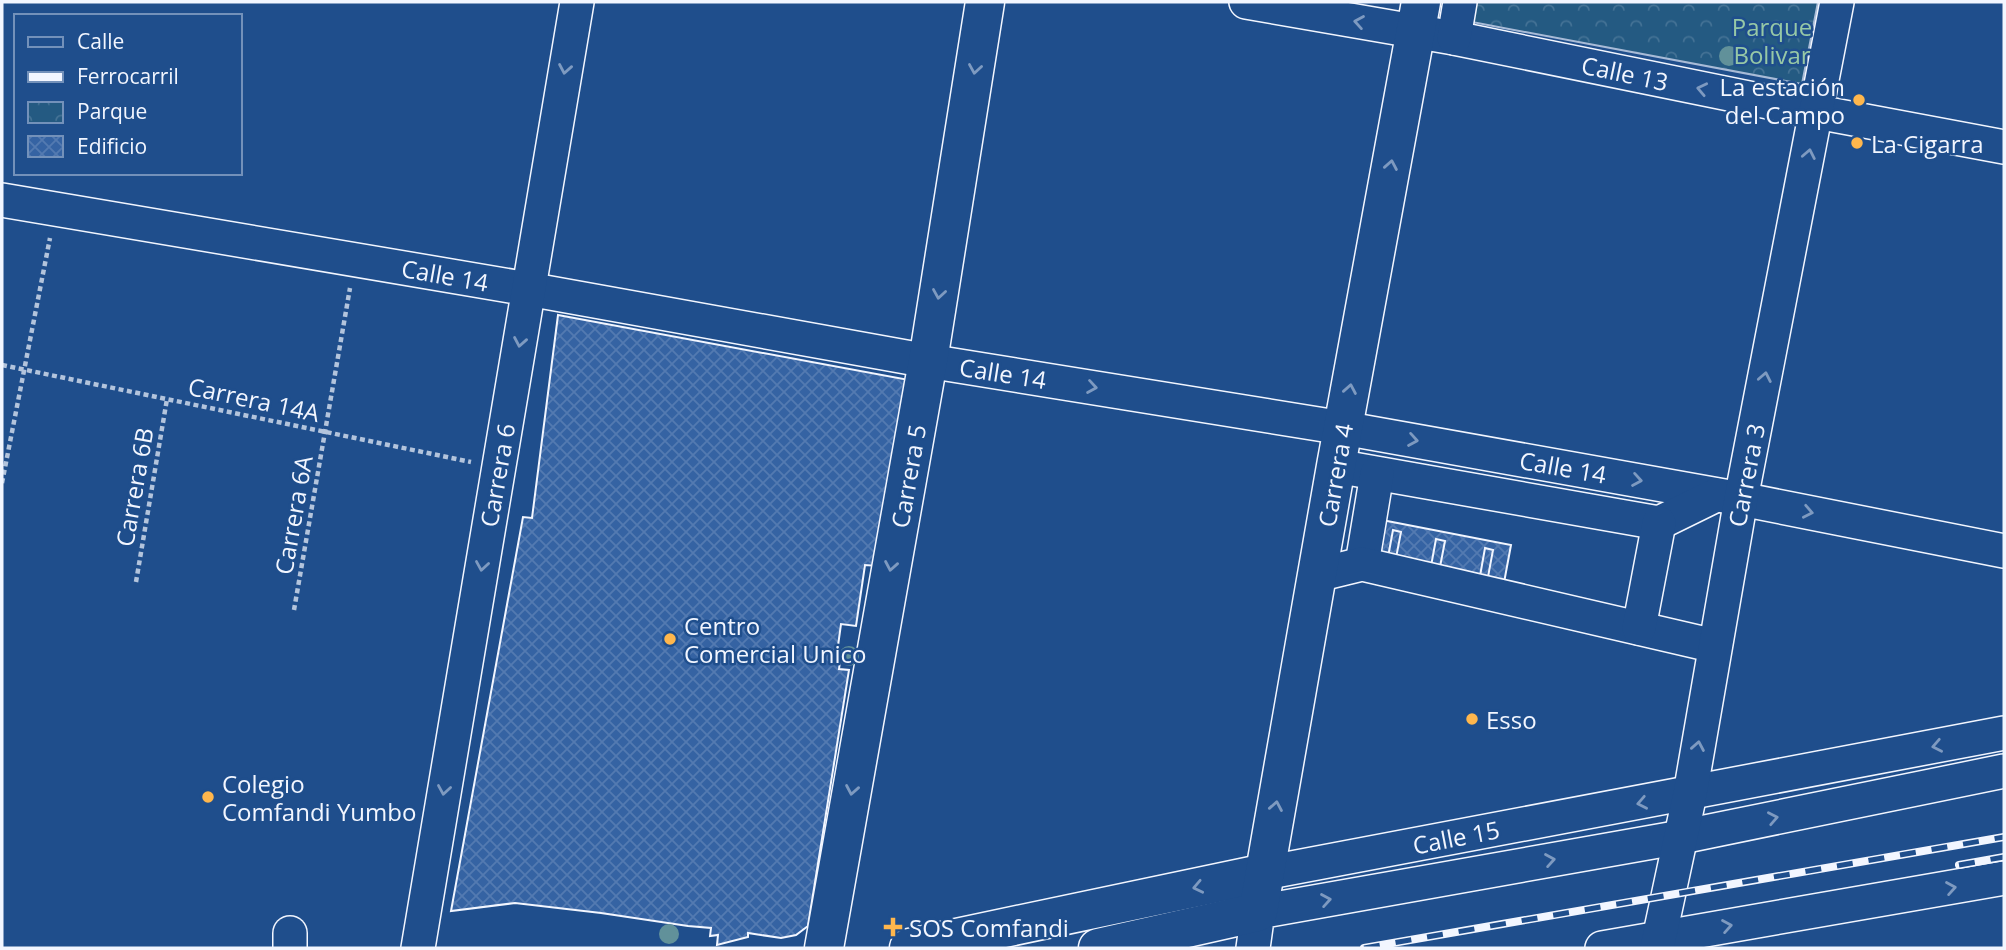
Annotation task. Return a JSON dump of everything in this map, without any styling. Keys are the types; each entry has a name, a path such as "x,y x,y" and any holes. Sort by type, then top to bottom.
{"main road":[{"name":"Carrera 5","path":"824,948 928,361 985,2"},
{"name":"Carrera 4","path":"1256,930 1336,466 1418,17"},
{"name":"Calle 15","path":"909,948 1265,873"},
{"name":"Calle 15","path":"1098,948 1256,930"}],"street":[{"name":"Carrera 6","path":"418,948 577,2"},
{"name":"Calle 13","path":"1246,2 1418,17 1454,38 2004,147"},
{"path":"1454,38 1460,2"},
{"name":"Carrera 3","path":"1658,943 1690,794 1716,646 1728,497 1817,112 1838,2"},
{"name":"Calle 14","path":"2,200 528,289 928,361 1343,428 1728,497 2004,551"},
{"path":"1336,466 1658,523 1728,497"},
{"path":"1362,564 1377,474"},
{"path":"1639,628 1658,523"},
{"path":"1317,575 1362,564 1716,646"},
{"name":"Calle 15","path":"1265,873 2004,733"},
{"name":"Calle 15","path":"1256,930 1681,837 2004,771"},
{"path":"1602,948 1658,943 2004,878"}],"path":[{"path":"2,482 56,209"},
{"name":"Carrera 6A","path":"294,610 355,260"},
{"name":"Carrera 14A","path":"2,365 498,467"},
{"name":"Carrera 6B","path":"136,582 167,399"}],"green space":[{"name":"Parque Bolivar","path":"1476,2 1818,2 1802,84 1472,22"}],"building":[{"name":"Centro Comercial Unico","path":"558,315 909,380 878,566 865,565 856,626 841,624 837,653 841,654 839,669 849,670 808,926 796,935 781,938 748,933 748,937 717,945 718,935 710,936 711,928 601,913 515,903 451,911 523,517 532,518"},
{"path":"1382,520 1511,545 1503,588 1373,563"},
{"path":"1393,530 1401,532 1396,558 1388,557"},
{"path":"1436,539 1445,541 1440,567 1431,566"},
{"path":"1485,548 1493,550 1488,577 1480,576"}],"railway":[{"path":"1364,948 2004,837"},
{"path":"1959,865 2004,857"}],"place":[{"name":"La estación del Campo","path":"1859,100"},
{"name":"La Cigarra","path":"1857,143"},
{"name":"Centro Comercial Unico","path":"670,639"},
{"name":"Esso","path":"1472,719"},
{"name":"Colegio Comfandi Yumbo","path":"208,797"},
{"name":"SOS Comfandi","path":"893,927"}]}
